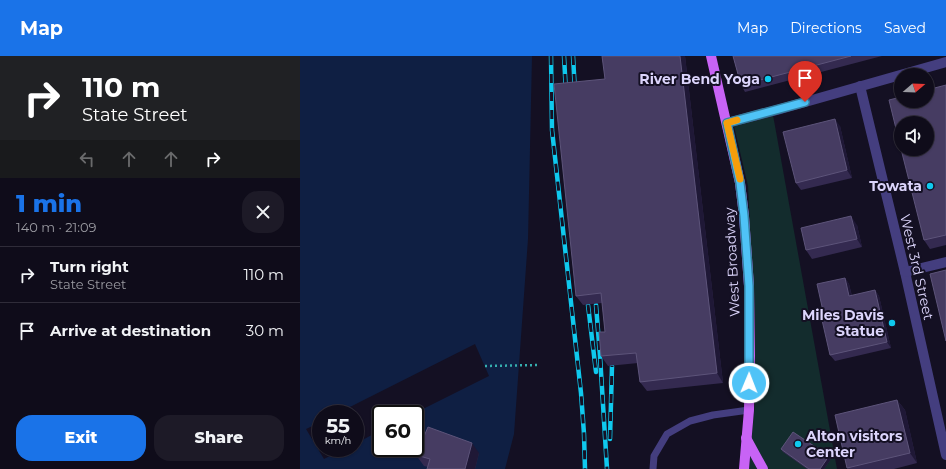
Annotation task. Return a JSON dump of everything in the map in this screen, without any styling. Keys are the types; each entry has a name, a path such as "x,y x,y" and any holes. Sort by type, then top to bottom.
{"main road":[{"name":"West Broadway","path":"711,56 740,183 749,286 749,410 744,469"},
{"path":"746,438 763,469"}],"street":[{"path":"727,123 946,62"},
{"name":"West 3rd Street","path":"860,86 905,272 946,455"},
{"path":"905,272 946,262"}],"lane":[{"path":"653,469 654,456 667,434 690,421 714,415 749,410"}],"path":[{"path":"484,366 539,365"}],"green space":[{"path":"773,115 837,469 749,469 755,402 755,331 748,186 734,126"}],"water":[{"path":"300,56 532,56 528,239 514,434 505,469 300,469"}],"pier":[{"path":"475,344 489,376 424,408 424,405 372,405 372,435 364,439 364,405 354,405"},
{"path":"312,426 312,439 306,429"}],"building":[{"path":"602,56 680,56 717,373 640,382 636,353 601,356 599,332 605,332 601,293 576,296 554,84 605,79"},
{"path":"733,56 851,56 741,85"},
{"path":"946,85 946,235 924,240 903,156 934,156 934,116 894,116 894,120 889,100 894,99 894,108 934,108 934,88"},
{"path":"835,119 847,170 796,183 783,132"},
{"path":"851,216 857,239 806,250 801,228"},
{"path":"946,270 946,341 930,274"},
{"path":"845,278 849,296 875,290 887,342 830,355 822,320 825,320 817,284"},
{"path":"897,400 910,453 847,468 835,415"},
{"path":"428,427 472,443 465,469 427,469 430,459 423,457 424,436"},
{"name":"Alton visitors Center","path":"793,432 829,456 820,469 809,469 781,449"}],"railway":[{"path":"551,56 552,130 581,393 585,469"},
{"path":"564,56 566,93"},
{"path":"573,56 575,92"},
{"path":"588,305 596,372"},
{"path":"596,305 607,469"},
{"path":"610,439 612,366"}],"slow traffic":[{"path":"737,120 727,123 740,179"}],"place":[{"name":"River Bend Yoga","path":"768,79"},
{"name":"Towata","path":"930,186"},
{"name":"Miles Davis Statue","path":"892,323"},
{"name":"Alton visitors Center","path":"798,444"}],"route":[{"path":"749,383 749,286 744,216 740,183 727,123 805,102"}]}
